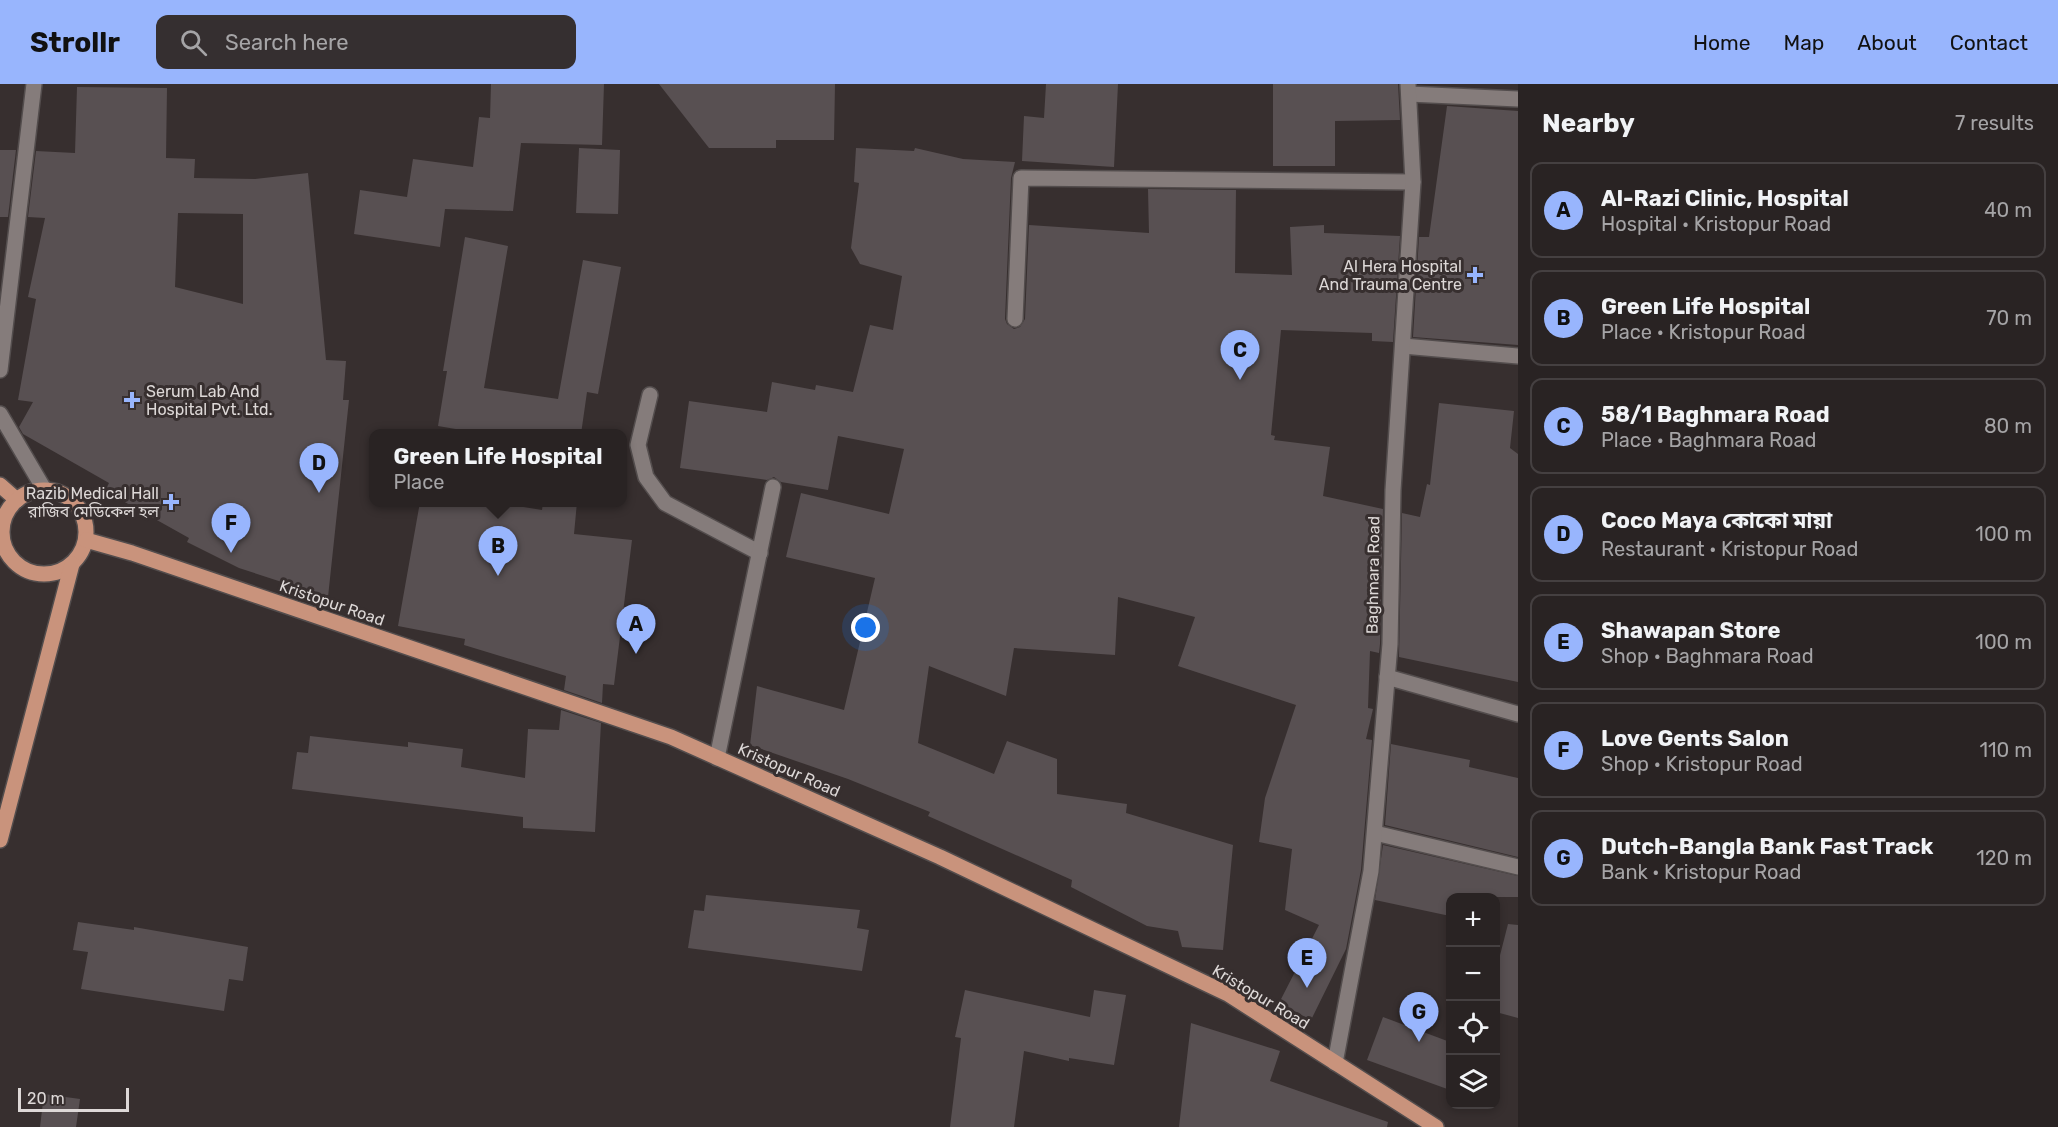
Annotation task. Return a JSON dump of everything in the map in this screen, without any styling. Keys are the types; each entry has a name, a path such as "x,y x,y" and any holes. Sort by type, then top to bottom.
{"main road":[{"path":"0,485 16,500"},
{"path":"0,840 72,564 81,553 86,540 85,521 77,505 68,496 44,489 34,490 16,500 4,519 2,547 9,555 18,565 31,572 45,574 72,564"},
{"name":"Kristopur Road","path":"86,540 660,733 940,856 1228,994 1436,1127"}],"street":[{"path":"0,369 34,84"},
{"path":"1408,89 1518,99"},
{"name":"Baghmara Road","path":"1335,1063 1371,871 1387,677 1393,490 1413,182 1408,89"},
{"path":"1015,319 1021,178 1413,182"},
{"path":"1403,346 1518,356"},
{"path":"650,395 638,445 646,477 665,503 760,553"},
{"path":"0,414 44,489"},
{"path":"717,758 773,487"},
{"path":"1387,677 1518,714"},
{"path":"1375,833 1518,867"}],"building":[{"path":"491,84 604,84 602,145 521,143 513,211 445,209 440,247 354,234 360,190 407,197 413,159 473,167 479,117 490,118"},
{"path":"659,84 835,84 834,140 776,140 776,148 709,148"},
{"path":"1046,84 1118,84 1114,167 1022,161 1024,116 1044,118"},
{"path":"1273,84 1398,84 1400,120 1335,121 1335,166 1273,166"},
{"path":"77,87 167,88 166,158 195,159 194,178 255,179 308,173 326,360 346,361 343,400 349,400 328,597 239,568 187,542 189,538 105,491 109,483 23,434 19,427 33,402 18,400 36,299 28,297 45,218 28,217 36,151 75,153","holes":["178,213 243,214 243,304 175,287"]},
{"path":"1447,106 1518,111 1518,345 1413,337 1419,237 1429,237"},
{"path":"579,148 620,150 618,214 576,213"},
{"path":"856,148 914,151 915,148 963,159 1015,162 1011,178 1005,319 1007,324 1014,329 1020,327 1025,319 1029,225 1149,233 1148,189 1236,190 1235,273 1292,275 1290,227 1324,225 1324,233 1400,236 1393,342 1372,341 1372,333 1281,330 1271,435 1275,436 1274,440 1330,447 1323,496 1383,509 1380,644 1379,653 1370,651 1368,708 1373,709 1366,739 1372,740 1361,870 1346,949 1311,1020 1279,1003 1319,925 1285,910 1292,849 1259,842 1265,798 1296,705 1178,666 1195,617 1118,597 1115,655 1014,648 1006,696 929,666 918,743 994,774 1007,741 1057,759 1057,794 1127,804 1126,813 1233,845 1223,950 1182,947 1178,931 1147,926 1071,887 1072,880 928,816 930,812 848,779 750,745 757,686 844,710 875,578 786,557 801,493 889,514 904,449 838,436 828,490 781,482 774,477 767,480 680,468 689,401 767,412 772,382 815,390 816,385 853,392 870,325 893,330 902,276 860,264 851,248 859,183 854,182"},
{"path":"0,150 16,150 8,217 0,217"},
{"path":"465,237 508,246 484,388 558,399 583,260 621,267 598,394 587,392 582,429 456,429 438,426 447,371 443,371"},
{"path":"1439,403 1514,411 1510,448 1518,454 1518,682 1399,657 1402,513 1420,517 1427,484 1430,485"},
{"path":"419,507 524,507 542,510 542,507 577,507 574,534 632,540 614,685 603,684 602,703 564,690 566,676 464,645 465,639 398,626"},
{"path":"561,710 601,723 595,832 523,828 523,817 292,789 297,752 308,753 310,736 408,747 408,742 463,749 461,767 525,778 528,729 559,730"},
{"path":"1391,744 1470,760 1469,767 1518,778 1518,857 1385,825"},
{"path":"1383,845 1518,876 1518,897 1500,897 1500,893 1446,893 1446,915 1375,900"},
{"path":"706,895 860,910 857,928 869,930 862,971 688,948 694,910 704,911"},
{"path":"78,922 134,930 134,927 248,947 243,981 229,979 224,1011 81,989 88,952 73,950"},
{"path":"1508,924 1518,925 1518,1018 1500,1013 1500,955"},
{"path":"965,990 1090,1017 1094,990 1126,995 1114,1065 1069,1058 1069,1061 1024,1051 1014,1127 950,1127 961,1038 955,1037"},
{"path":"1383,1017 1446,1041 1446,1089 1367,1060"},
{"path":"1191,1023 1280,1051 1270,1081 1388,1122 1387,1127 1179,1127"},
{"path":"44,1094 80,1099 76,1127 40,1127"}],"place":[{"name":"Al Hera Hospital And Trauma Centre","path":"1475,275"},
{"name":"58/1 Baghmara Road","path":"1240,380"},
{"name":"Serum Lab And Hospital Pvt. Ltd.","path":"132,400"},
{"name":"Coco Maya কোকো মায়া","path":"319,493"},
{"name":"Razib Medical Hall রাজিব মেডিকেল হল","path":"171,502"},
{"name":"Love Gents Salon","path":"231,553"},
{"name":"Green Life Hospital","path":"498,576"},
{"name":"Al-Razi Clinic, Hospital","path":"636,654"},
{"name":"Shawapan Store","path":"1307,988"},
{"name":"Dutch-Bangla Bank Fast Track","path":"1419,1042"}]}
